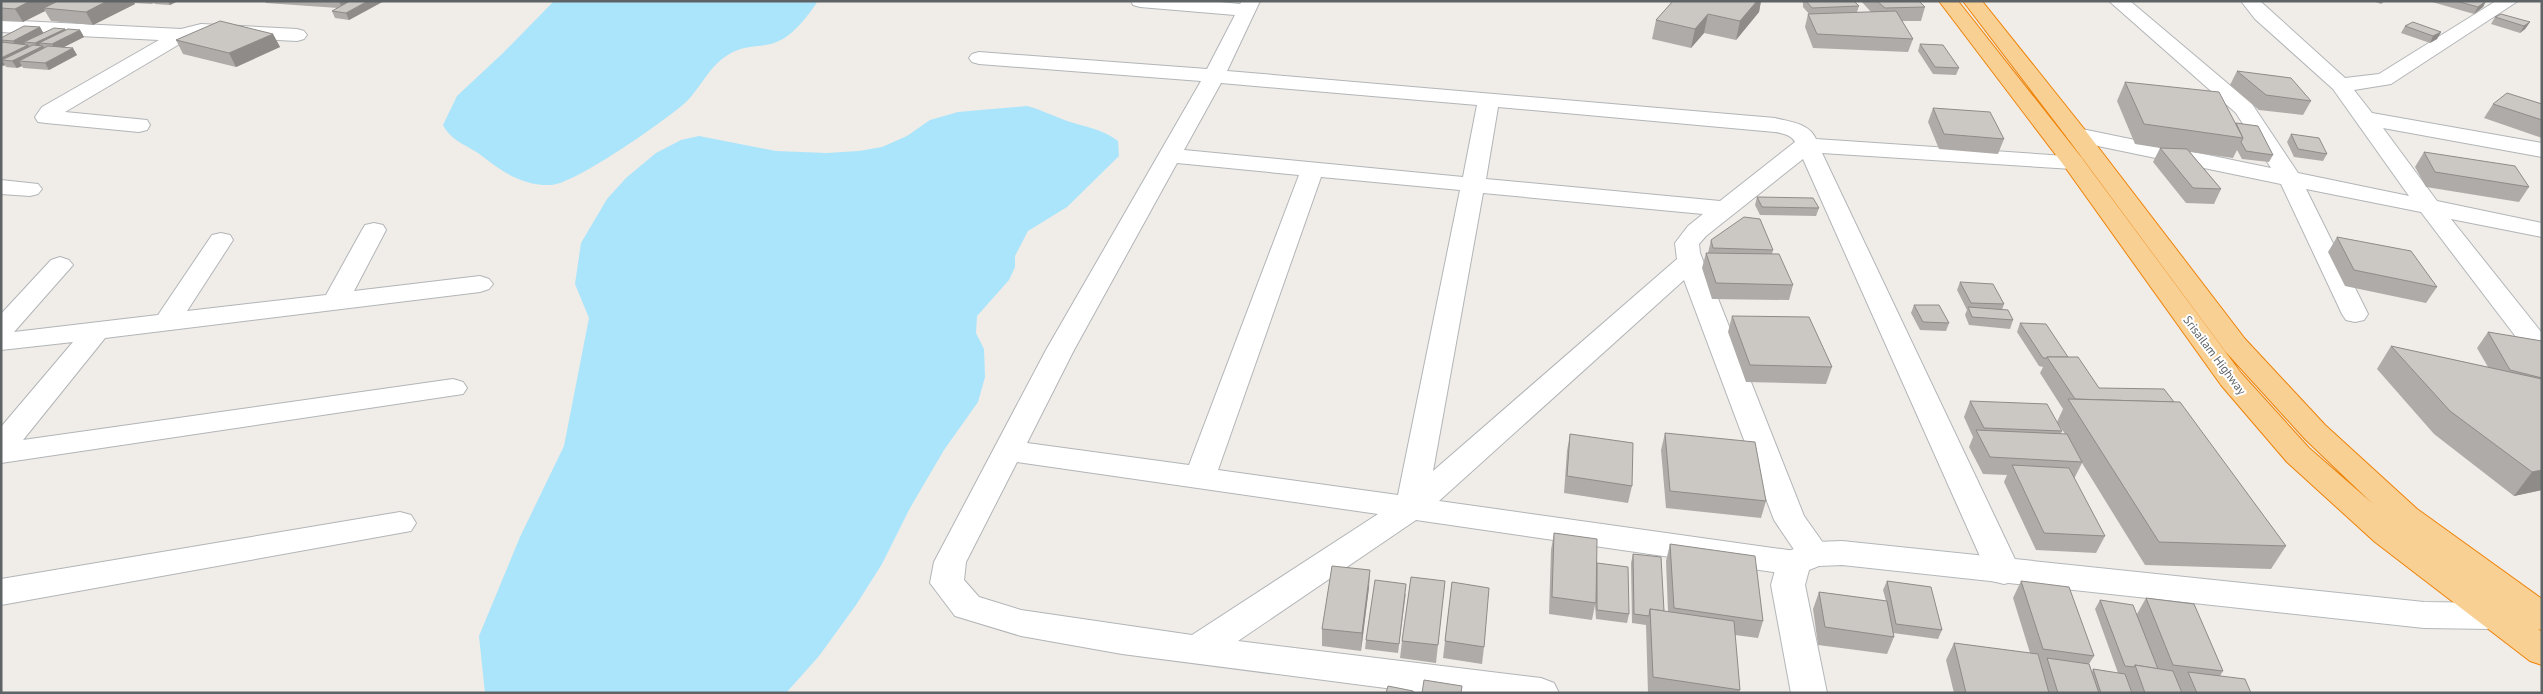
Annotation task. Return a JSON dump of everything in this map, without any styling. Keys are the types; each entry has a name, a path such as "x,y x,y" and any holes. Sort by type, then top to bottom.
{"highway":[{"name":"Srisailam Highway","path":"1948,1 2073,162 2231,379 2298,455 2386,534 2491,616 2542,651"},
{"name":"Srisailam Highway","path":"1972,1 2077,135 2235,345 2315,432 2406,517 2533,612"}],"street":[{"path":"1140,1 1249,6 1214,76 1060,350 950,562 947,583 966,608 1021,623 1122,640 1541,693"},
{"path":"2118,1 2244,109 2290,179 2355,314"},
{"path":"2250,1 2262,15 2340,86 2430,208 2542,352"},
{"path":"2340,86 2384,80 2509,1"},
{"path":"1,41 61,10"},
{"path":"1,26 181,35 201,30 297,35"},
{"path":"139,125 46,117 181,35"},
{"path":"978,58 1214,76 1775,125 1792,129 1803,135 2004,572"},
{"path":"1411,508 1489,100"},
{"path":"2363,118 2542,150"},
{"path":"2077,135 2542,230"},
{"path":"1804,559 1690,261 1687,243 1697,232 1806,145 2073,162"},
{"path":"1169,155 1725,209"},
{"path":"1200,478 1313,168"},
{"path":"1,187 30,189"},
{"path":"335,302 374,230"},
{"path":"167,322 221,240"},
{"path":"1197,650 1411,508 1690,261"},
{"path":"1,330 60,265"},
{"path":"1,342 480,284"},
{"path":"1,447 96,331"},
{"path":"1,453 454,388"},
{"path":"1008,450 1411,508 1804,559 1842,554 2424,615 2491,616 2533,612"},
{"path":"1,592 400,523"},
{"path":"1804,559 1788,586 1809,693"}],"water":[{"path":"554,1 818,1 804,20 785,37 771,44 740,49 728,54 712,69 686,102 620,150 563,182 542,185 524,181 501,170 451,136 443,125 457,96"},
{"path":"1027,106 1112,137 1118,141 1119,156 1067,207 1028,231 1015,256 1015,267 1009,280 977,316 976,333 984,349 985,377 978,402 944,450 910,508 882,564 856,605 819,656 786,693 485,693 479,636 520,537 564,446 589,318 575,284 581,243 607,199 626,178 656,153 681,140 699,136 776,151 827,153 859,151 882,147 907,136 930,120 958,112"}],"building":[{"path":"1,1 30,1 15,9 1,8"},
{"path":"58,1 107,1 86,12 44,8"},
{"path":"350,1 368,1 346,13 332,11"},
{"path":"1673,1 1757,1 1740,21 1708,14 1695,29 1656,20"},
{"path":"1806,1 1854,1 1859,6 1812,8"},
{"path":"1877,1 1919,1 1925,7 1885,8"},
{"path":"2456,1 2486,1 2478,7"},
{"path":"1896,11 1913,39 1817,34 1808,14"},
{"path":"2501,14 2530,22 2524,26 2495,17"},
{"path":"220,21 273,34 229,53 176,40"},
{"path":"2413,22 2441,32 2433,36 2405,26"},
{"path":"24,26 40,27 13,41 1,40 1,38"},
{"path":"54,28 65,29 35,43 24,42"},
{"path":"68,29 80,30 52,44 39,43"},
{"path":"1,42 28,45 1,58"},
{"path":"1920,44 1943,45 1959,68 1935,67"},
{"path":"33,45 43,46 12,61 2,60"},
{"path":"48,46 73,48 45,63 19,61"},
{"path":"2237,71 2291,78 2311,101 2266,95"},
{"path":"2125,82 2219,92 2243,138 2144,124"},
{"path":"2507,93 2542,104 2542,120 2493,104"},
{"path":"1933,108 1990,112 2004,139 1944,134"},
{"path":"2236,123 2258,126 2273,155 2246,151 2241,142 2243,138"},
{"path":"2291,134 2319,138 2327,154 2298,149"},
{"path":"2160,148 2187,149 2221,189 2193,188"},
{"path":"2424,152 2515,166 2529,187 2435,172"},
{"path":"1757,197 1813,198 1819,208 1762,207"},
{"path":"1744,217 1760,219 1773,250 1713,248 1711,240"},
{"path":"2337,237 2411,251 2437,287 2354,270"},
{"path":"1706,253 1779,254 1793,285 1716,283"},
{"path":"1960,282 1993,284 2004,304 1971,303"},
{"path":"1914,305 1939,305 1949,323 1923,322"},
{"path":"1968,307 2008,310 2013,320 1972,317"},
{"path":"1732,316 1809,317 1832,367 1750,365"},
{"path":"2020,323 2046,324 2068,357 2043,358"},
{"path":"2488,332 2542,341 2542,378 2510,370"},
{"path":"2391,346 2542,379 2542,470 2532,472 2450,411"},
{"path":"2047,357 2078,357 2099,388 2164,389 2174,402 2075,399"},
{"path":"2068,399 2180,402 2286,546 2159,542"},
{"path":"1970,401 2047,404 2062,431 1984,428"},
{"path":"1976,430 2067,434 2082,462 1990,457"},
{"path":"1665,433 1755,442 1766,501 1670,491"},
{"path":"1570,434 1633,443 1632,486 1567,476"},
{"path":"2012,465 2069,468 2105,536 2044,533"},
{"path":"1554,533 1597,539 1596,603 1552,597"},
{"path":"1670,544 1755,556 1763,621 1674,608"},
{"path":"1633,554 1661,557 1664,611 1650,609 1649,616 1634,614"},
{"path":"1597,563 1628,567 1629,614 1597,610"},
{"path":"1332,566 1370,570 1362,633 1322,629"},
{"path":"1411,577 1445,581 1438,645 1402,641"},
{"path":"1375,580 1406,584 1399,644 1366,640"},
{"path":"1887,581 1931,587 1942,630 1896,624"},
{"path":"2021,581 2069,587 2094,656 2043,649"},
{"path":"1452,582 1489,588 1484,647 1445,641"},
{"path":"1819,592 1887,601 1894,637 1825,627"},
{"path":"2146,598 2194,604 2223,671 2173,665"},
{"path":"2100,600 2133,605 2158,669 2135,665 2134,667 2125,666"},
{"path":"1650,609 1734,621 1740,690 1653,677"},
{"path":"1954,643 2038,654 2049,693 1966,693"},
{"path":"2047,658 2089,664 2099,693 2058,693"},
{"path":"2135,665 2173,671 2182,693 2145,693"},
{"path":"2093,669 2125,674 2132,693 2101,693"},
{"path":"2188,672 2245,679 2251,693 2197,693"},
{"path":"1424,680 1462,686 1461,693 1422,693"},
{"path":"1388,686 1413,691 1413,693 1386,693"}]}
